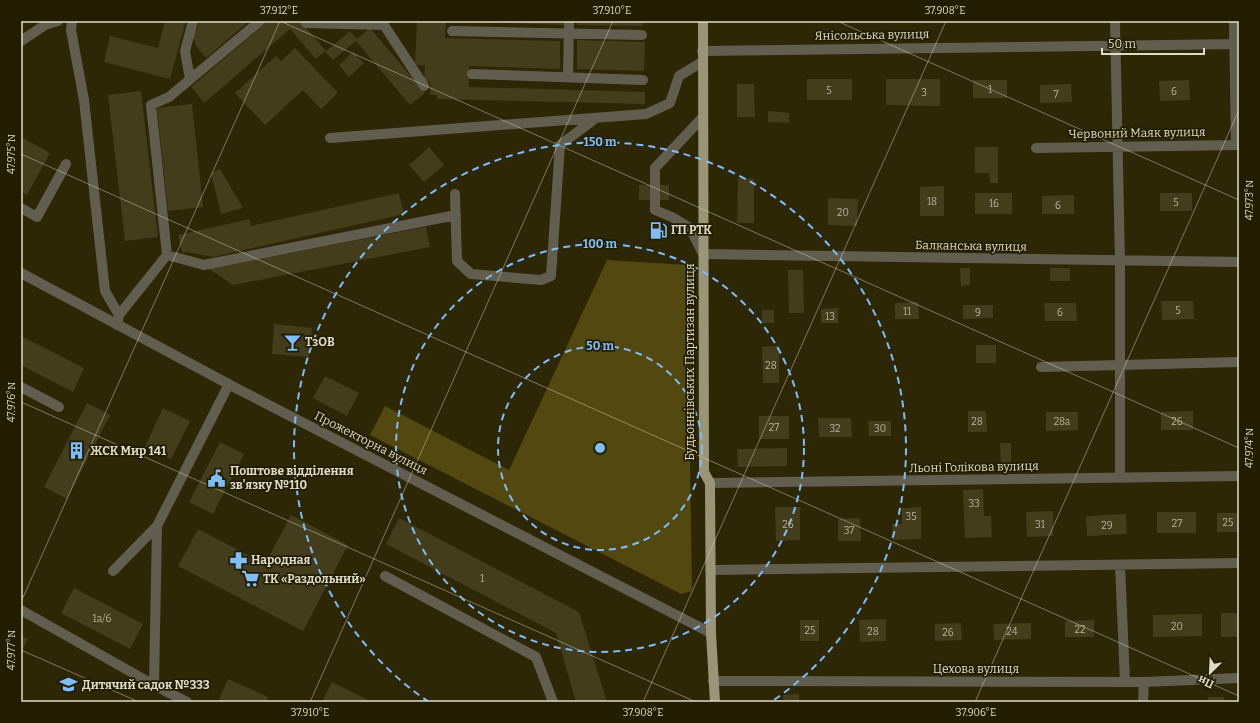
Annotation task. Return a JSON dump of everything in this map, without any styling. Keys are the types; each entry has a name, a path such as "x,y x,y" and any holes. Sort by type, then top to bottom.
{"main road":[{"name":"Будьоннівських Партизан вулиця","path":"703,21 702,254 704,472 710,483 711,633 715,702"}],"street":[{"path":"21,41 45,25 58,21"},
{"path":"72,21 71,30 84,100 105,291 118,320 167,255 151,105 169,97 260,21"},
{"path":"190,79 185,51 193,21"},
{"path":"305,21 306,24 384,25 424,86"},
{"path":"568,77 569,21"},
{"path":"1115,21 1116,146 1120,261 1120,478"},
{"path":"1234,21 1237,44 1237,145"},
{"path":"452,31 642,35"},
{"name":"Янісольська вулиця","path":"702,51 1237,44"},
{"path":"330,138 646,114 670,103 679,76 702,62"},
{"path":"472,74 643,80"},
{"path":"455,194 457,262 471,274 541,280 551,276 560,145 596,118"},
{"path":"702,118 655,168 655,210 672,217 690,228 702,254"},
{"name":"Червоний Маяк вулиця","path":"1036,148 1237,145"},
{"path":"21,208 37,216 66,164"},
{"path":"167,255 204,265 456,215"},
{"name":"Балканська вулиця","path":"702,254 1239,262"},
{"name":"Прожекторна вулиця","path":"21,273 118,320 229,384 711,633"},
{"path":"1041,367 1239,362"},
{"path":"113,571 157,526 229,384"},
{"path":"21,387 59,407"},
{"name":"Льоні Голікова вулиця","path":"710,483 1239,476"},
{"path":"154,685 157,526"},
{"path":"710,570 1239,563"},
{"path":"1120,565 1125,682"},
{"path":"385,576 536,656 553,702"},
{"path":"21,610 187,702"},
{"name":"Цехова вулиця","path":"713,682 1144,682 1239,678"},
{"path":"1143,702 1144,682"}],"shaded area":[{"path":"607,260 687,265 692,591 681,594 370,435 385,406 509,470"}],"building":[{"path":"165,21 186,21 170,79 104,62 110,36 158,48"},
{"path":"200,21 249,21 206,58 196,46 193,36"},
{"path":"268,21 300,21 326,51 316,59 290,29 204,103 191,87"},
{"path":"417,21 446,21 445,38 560,41 560,69 469,66 469,87 645,92 645,104 437,99 437,95 430,95 430,82 424,81 425,65 415,65"},
{"path":"449,21 564,21 564,25"},
{"path":"577,21 643,21 643,26 577,25"},
{"path":"370,28 425,93 410,105 356,41 333,60 325,52 350,31 357,39"},
{"path":"577,40 645,42 644,71 577,69"},
{"path":"295,48 338,93 321,109 303,90 265,125 235,93 276,56 281,61"},
{"path":"353,52 364,63 349,77 339,65"},
{"path":"807,79 852,79 852,100 807,100"},
{"path":"886,79 940,79 940,106 886,105"},
{"path":"973,80 1007,80 1007,98 973,98"},
{"path":"1189,80 1190,100 1160,101 1159,81"},
{"path":"737,84 754,84 755,117 737,117"},
{"path":"1071,84 1072,102 1040,103 1040,85"},
{"path":"141,91 158,237 125,241 108,95"},
{"path":"192,104 203,207 168,211 157,108"},
{"path":"768,111 789,113 789,123 768,122"},
{"path":"21,137 50,153 27,195 21,192"},
{"path":"429,147 444,165 424,182 409,165"},
{"path":"975,147 998,147 998,183 990,183 989,173 975,173"},
{"path":"220,169 243,208 221,214 211,173"},
{"path":"738,178 754,179 754,223 737,223"},
{"path":"639,185 669,185 669,200 639,200"},
{"path":"944,186 944,216 920,216 920,187"},
{"path":"399,193 404,214 213,257 187,252 182,253 178,235 250,219 251,226"},
{"path":"975,193 1012,193 1012,214 975,214"},
{"path":"1160,193 1192,193 1192,211 1160,211"},
{"path":"1074,195 1074,214 1042,214 1042,196"},
{"path":"828,198 858,199 857,226 828,225"},
{"name":"ГП РТК","path":"649,223 666,223 666,237 649,238"},
{"path":"426,227 430,247 233,285 209,269"},
{"path":"960,268 970,268 970,285 961,286"},
{"path":"1050,268 1070,268 1070,281 1050,281"},
{"path":"788,270 803,270 804,313 789,313"},
{"path":"1161,301 1193,301 1194,319 1162,320"},
{"path":"918,302 919,319 895,319 895,303"},
{"path":"1044,303 1076,303 1077,321 1045,321"},
{"path":"963,305 993,305 993,318 963,319"},
{"path":"838,308 838,323 821,323 821,309"},
{"path":"762,310 774,310 774,323 762,323"},
{"path":"274,324 312,328 309,357 272,354"},
{"path":"21,336 84,368 73,392 21,365"},
{"path":"976,345 996,345 996,363 976,363"},
{"path":"779,346 779,383 763,383 762,347"},
{"path":"325,376 359,393 347,416 313,398"},
{"name":"ЖСК Мир 141","path":"87,403 110,415 67,499 44,487"},
{"path":"163,408 190,421 171,459 145,447"},
{"path":"968,411 986,411 987,432 968,432"},
{"path":"1193,411 1193,430 1161,430 1161,412"},
{"path":"1046,412 1078,412 1078,430 1046,431"},
{"path":"759,416 789,416 789,439 759,439"},
{"path":"818,418 851,418 852,437 819,437"},
{"path":"868,421 891,421 891,436 869,436"},
{"name":"Поштове відділення зв'язку №110","path":"220,442 244,454 213,514 189,502"},
{"path":"1000,443 1011,443 1011,467 1001,467"},
{"path":"787,448 787,466 738,467 737,449"},
{"path":"983,489 984,516 991,516 992,537 965,538 963,490"},
{"path":"775,507 800,507 800,540 776,541"},
{"path":"921,507 921,539 893,540 892,524 902,524 902,508"},
{"path":"1053,511 1053,536 1027,537 1026,512"},
{"path":"1157,512 1196,512 1196,533 1157,533"},
{"path":"1217,513 1239,513 1239,532 1217,532"},
{"path":"1126,514 1127,534 1087,536 1086,516"},
{"name":"ТК «Раздольний»","path":"291,515 348,545 303,631 178,566 198,529 265,564"},
{"path":"399,518 579,612 607,702 576,702 556,633 386,544"},
{"path":"860,518 861,541 838,541 838,519"},
{"path":"74,588 143,624 130,649 61,613"},
{"path":"1221,613 1239,613 1239,637 1221,637"},
{"path":"1202,614 1202,636 1153,637 1153,615"},
{"path":"886,619 886,641 860,642 859,620"},
{"path":"800,620 819,620 819,641 800,641"},
{"path":"1094,620 1094,637 1065,637 1065,621"},
{"path":"961,623 962,640 935,641 935,624"},
{"path":"1031,623 1031,639 994,640 993,624"},
{"path":"21,636 28,639 21,652"},
{"path":"228,679 268,697 266,702 218,702"},
{"path":"332,682 372,702 322,702"},
{"path":"799,694 799,702 784,702 783,695"},
{"path":"1208,697 1224,697 1224,702 1208,702"}],"place":[{"name":"ГП РТК","path":"658,230"},
{"name":"ТзОВ","path":"292,342"},
{"name":"ЖСК Мир 141","path":"77,451"},
{"name":"Поштове відділення зв'язку №110","path":"217,478"},
{"name":"Народная","path":"238,560"},
{"name":"ТК «Раздольний»","path":"250,579"},
{"name":"Дитячий садок №333","path":"69,685"}]}
